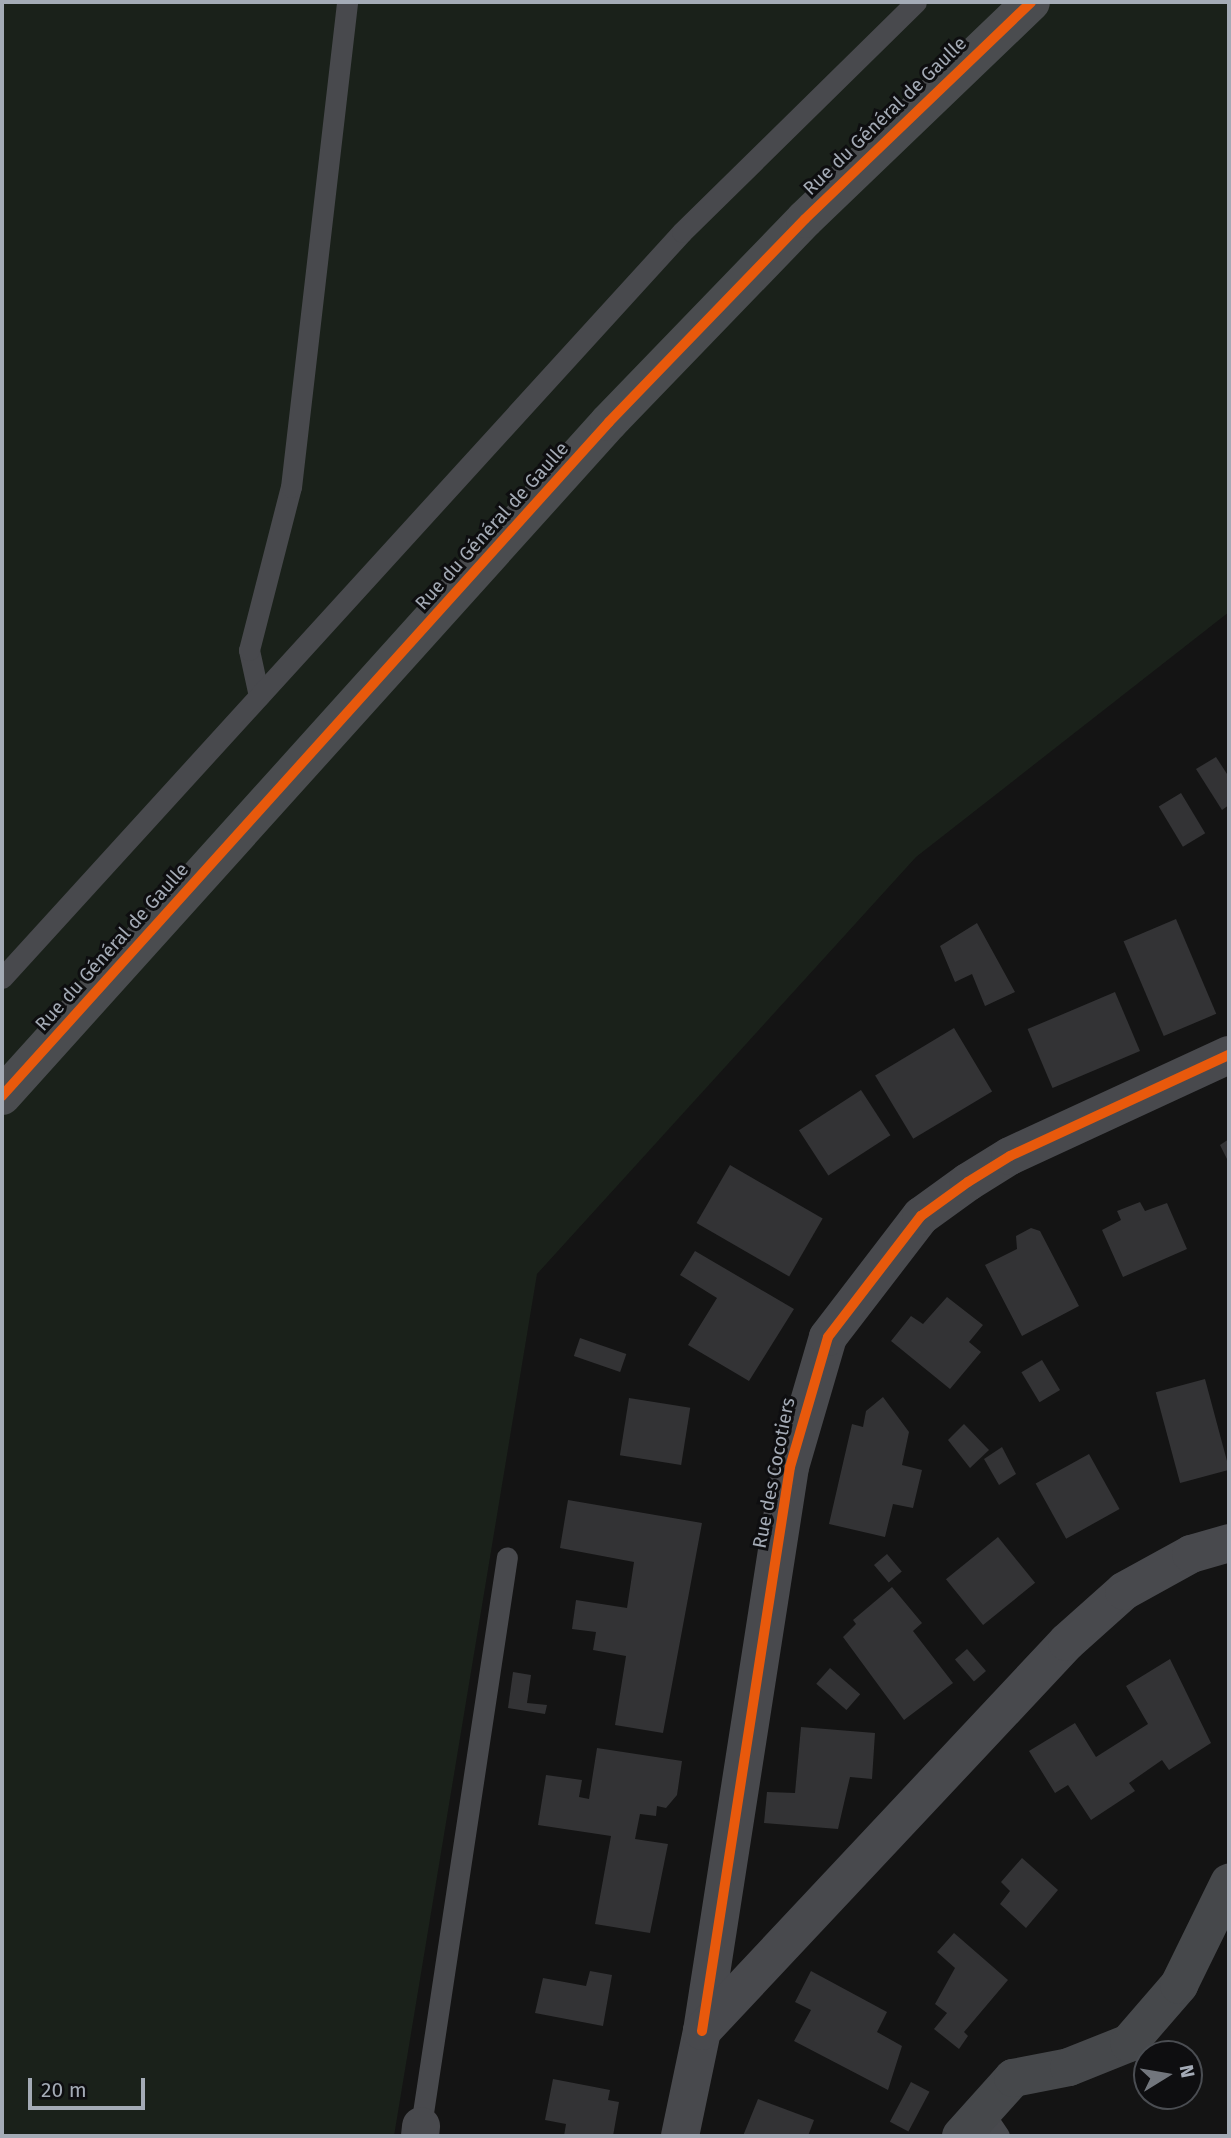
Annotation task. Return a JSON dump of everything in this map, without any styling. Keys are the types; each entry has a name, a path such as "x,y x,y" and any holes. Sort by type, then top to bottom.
{"main road":[{"name":"Rue du Général de Gaulle","path":"2,1096 609,422 893,130 1031,2"},
{"path":"980,2127 1013,2078 1069,2067 1129,2043 1179,1985 1229,1883"}],"street":[{"name":"Rue des Cocotiers","path":"680,2136 702,2031 790,1467 828,1337 921,1216 968,1182 1010,1156 1229,1055"},
{"path":"702,2031 1067,1642 1124,1591 1191,1554 1229,1543"}],"lane":[{"path":"259,696 249,650 291,487 347,2"},
{"path":"2,978 682,232 916,2"},
{"path":"421,2131 507,1557"}],"shaded area":[{"path":"2,2 1229,2 1229,612 916,857 537,1274 394,2136 2,2136"}],"building":[{"path":"1216,757 1229,777 1229,805 1222,810 1196,769"},
{"path":"1181,793 1205,833 1183,847 1159,806"},
{"path":"1176,919 1216,1014 1164,1036 1124,941"},
{"path":"977,923 1015,992 985,1006 972,974 955,982 940,946"},
{"path":"1115,992 1140,1051 1053,1088 1028,1029"},
{"path":"954,1028 992,1091 913,1139 875,1075"},
{"path":"861,1090 890,1135 828,1176 799,1130"},
{"path":"1229,1139 1229,1163 1220,1145"},
{"path":"730,1165 823,1218 789,1277 696,1223"},
{"path":"1140,1202 1145,1211 1167,1203 1187,1249 1123,1277 1102,1230 1121,1220 1117,1211"},
{"path":"1031,1228 1040,1231 1079,1306 1022,1336 985,1265 1017,1249 1016,1236"},
{"path":"695,1251 794,1309 749,1381 688,1345 717,1298 680,1275"},
{"path":"947,1297 983,1325 969,1342 981,1352 950,1389 891,1341 911,1316 923,1324"},
{"path":"580,1338 626,1354 620,1372 574,1356"},
{"path":"1042,1360 1060,1390 1039,1402 1021,1372"},
{"path":"1205,1379 1229,1470 1180,1483 1156,1392"},
{"path":"883,1397 909,1432 902,1465 922,1470 913,1508 893,1504 885,1537 829,1524 852,1424 863,1427 866,1411"},
{"path":"629,1398 690,1408 681,1465 620,1455"},
{"path":"964,1424 989,1450 970,1468 948,1440"},
{"path":"1002,1447 1016,1474 999,1485 984,1459"},
{"path":"1089,1454 1120,1509 1066,1539 1036,1484"},
{"path":"568,1500 702,1523 663,1733 615,1725 626,1656 593,1650 596,1632 572,1629 576,1600 627,1608 634,1562 560,1548"},
{"path":"998,1537 1035,1583 983,1625 946,1579"},
{"path":"887,1554 902,1572 889,1583 874,1565"},
{"path":"892,1587 922,1623 913,1631 953,1683 904,1720 843,1637 856,1624 853,1620"},
{"path":"967,1649 986,1671 974,1681 955,1659"},
{"path":"1170,1659 1211,1743 1169,1770 1162,1760 1129,1783 1135,1791 1091,1820 1068,1785 1055,1793 1029,1751 1075,1723 1096,1757 1148,1724 1126,1686"},
{"path":"830,1668 860,1694 846,1710 816,1684"},
{"path":"513,1672 531,1675 527,1703 547,1705 545,1714 508,1708"},
{"path":"801,1727 875,1733 872,1779 850,1777 838,1829 764,1823 767,1792 795,1793"},
{"path":"597,1748 682,1761 677,1795 666,1808 657,1806 656,1816 640,1814 635,1839 668,1844 650,1933 595,1924 611,1836 538,1825 546,1775 582,1780 579,1797 589,1799"},
{"path":"1022,1858 1058,1890 1026,1928 1000,1904 1010,1891 1001,1882"},
{"path":"954,1933 1008,1980 964,2032 968,2036 959,2049 934,2029 947,2013 935,2004 955,1968 937,1952"},
{"path":"590,1971 612,1975 603,2026 535,2013 543,1978 586,1986"},
{"path":"811,1971 887,2012 877,2032 902,2046 888,2090 794,2041 811,2010 795,2002"},
{"path":"553,2079 610,2090 608,2100 619,2102 613,2136 564,2136 566,2124 545,2120"},
{"path":"911,2082 930,2092 908,2132 890,2122"},
{"path":"758,2099 814,2120 808,2136 743,2136"}],"cycle path":[{"path":"2,1096 609,422 805,219 1031,2"},
{"path":"702,2031 790,1467 828,1337 921,1216 968,1182 1010,1156 1229,1055"}]}
